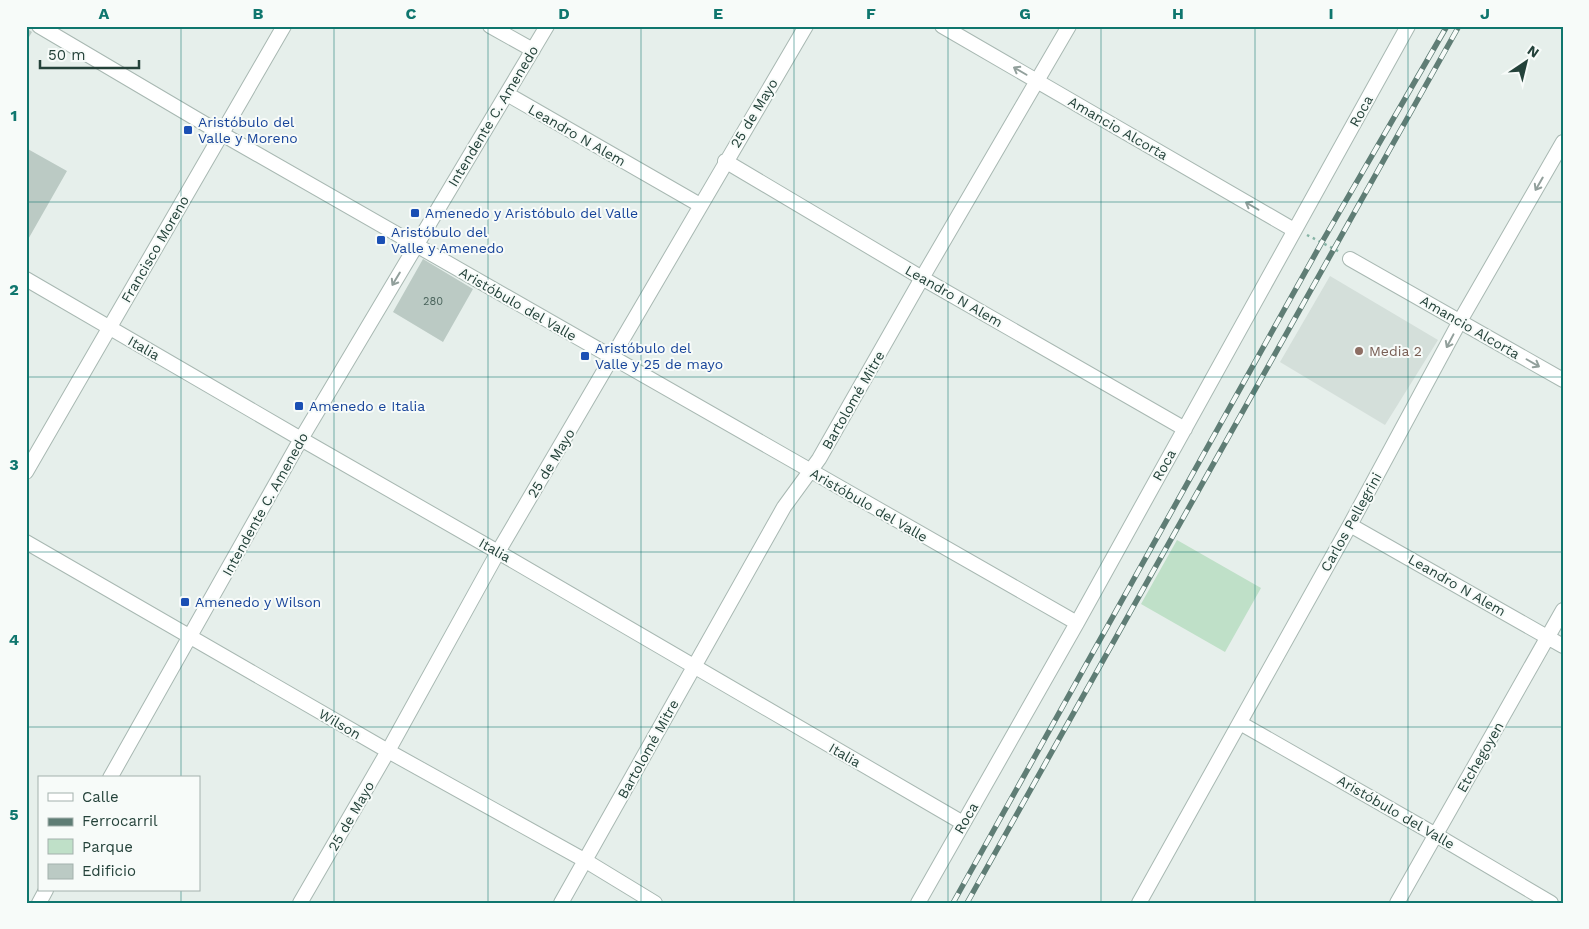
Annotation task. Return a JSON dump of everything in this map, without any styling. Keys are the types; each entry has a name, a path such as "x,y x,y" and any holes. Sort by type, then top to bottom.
{"street":[{"name":"Aristóbulo del Valle","path":"39,26 222,134 1076,623"},
{"name":"Francisco Moreno","path":"26,472 284,26"},
{"path":"490,26 532,50"},
{"name":"Intendente C. Amenedo","path":"111,776 301,439 547,26"},
{"name":"25 de Mayo","path":"300,903 388,751 498,552 725,161 806,26"},
{"name":"Amancio Alcorta","path":"942,26 1300,233"},
{"name":"Bartolomé Mitre","path":"561,903 784,507 819,459 1069,26"},
{"name":"Roca","path":"918,903 1185,429 1300,233 1408,26"},
{"name":"Leandro N Alem","path":"506,94 700,205"},
{"name":"Carlos Pellegrini","path":"1139,903 1350,525 1460,321 1563,142"},
{"name":"Leandro N Alem","path":"725,161 922,278 1185,429"},
{"name":"Amancio Alcorta","path":"1347,256 1563,380"},
{"name":"Italia","path":"26,280 498,552 963,824"},
{"name":"Leandro N Alem","path":"1350,525 1563,646"},
{"name":"Wilson","path":"26,542 388,751 586,861 655,903"},
{"name":"Etchegoyen","path":"1397,903 1563,610"},
{"name":"Aristóbulo del Valle","path":"1240,723 1551,903"}],"path":[{"path":"1300,233 1347,256"}],"shaded area":[{"name":"Media 2","path":"1330,276 1438,340 1385,425 1280,362"}],"green space":[{"path":"1177,540 1261,588 1225,652 1141,604"}],"building":[{"path":"26,28 32,32 26,42"},
{"path":"26,148 67,171 26,243"},
{"path":"423,259 473,289 443,342 393,312"}],"railway":[{"path":"953,903 1322,242 1447,26"},
{"path":"967,903 1459,26"}],"place":[{"name":"Aristóbulo del Valle y Moreno","path":"188,130"},
{"name":"Amenedo y Aristóbulo del Valle","path":"415,213"},
{"name":"Aristóbulo del Valle y Amenedo","path":"381,240"},
{"name":"Media 2","path":"1359,351"},
{"name":"Aristóbulo del Valle y 25 de mayo","path":"585,356"},
{"name":"Amenedo e Italia","path":"299,406"},
{"name":"Amenedo y Wilson","path":"185,602"}]}
